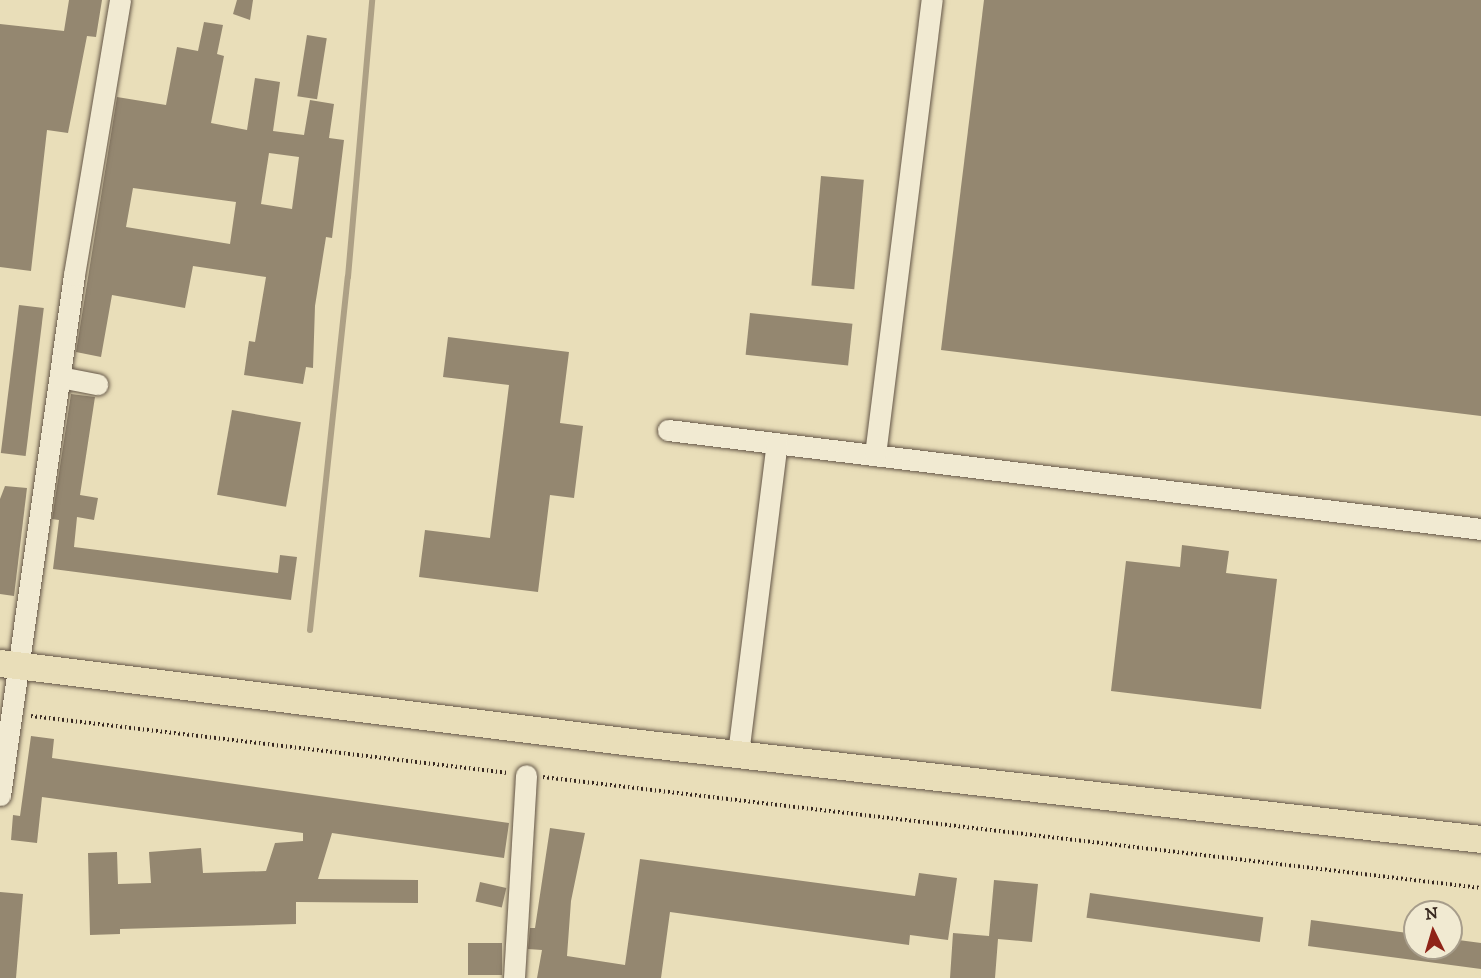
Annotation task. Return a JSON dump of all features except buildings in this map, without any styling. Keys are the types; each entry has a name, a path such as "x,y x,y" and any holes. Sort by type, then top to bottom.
{"main road":[{"path":"10,664 738,753 1481,839"}],"street":[{"path":"0,795 13,714 10,664 60,377 120,0"},
{"path":"875,455 932,0"},
{"path":"60,377 97,384"},
{"path":"668,430 1481,529"},
{"path":"738,753 777,443"},
{"path":"514,978 526,775"}],"path":[{"path":"13,714 1481,888"}],"waterway":[{"path":"310,630 348,277 372,0"}]}
